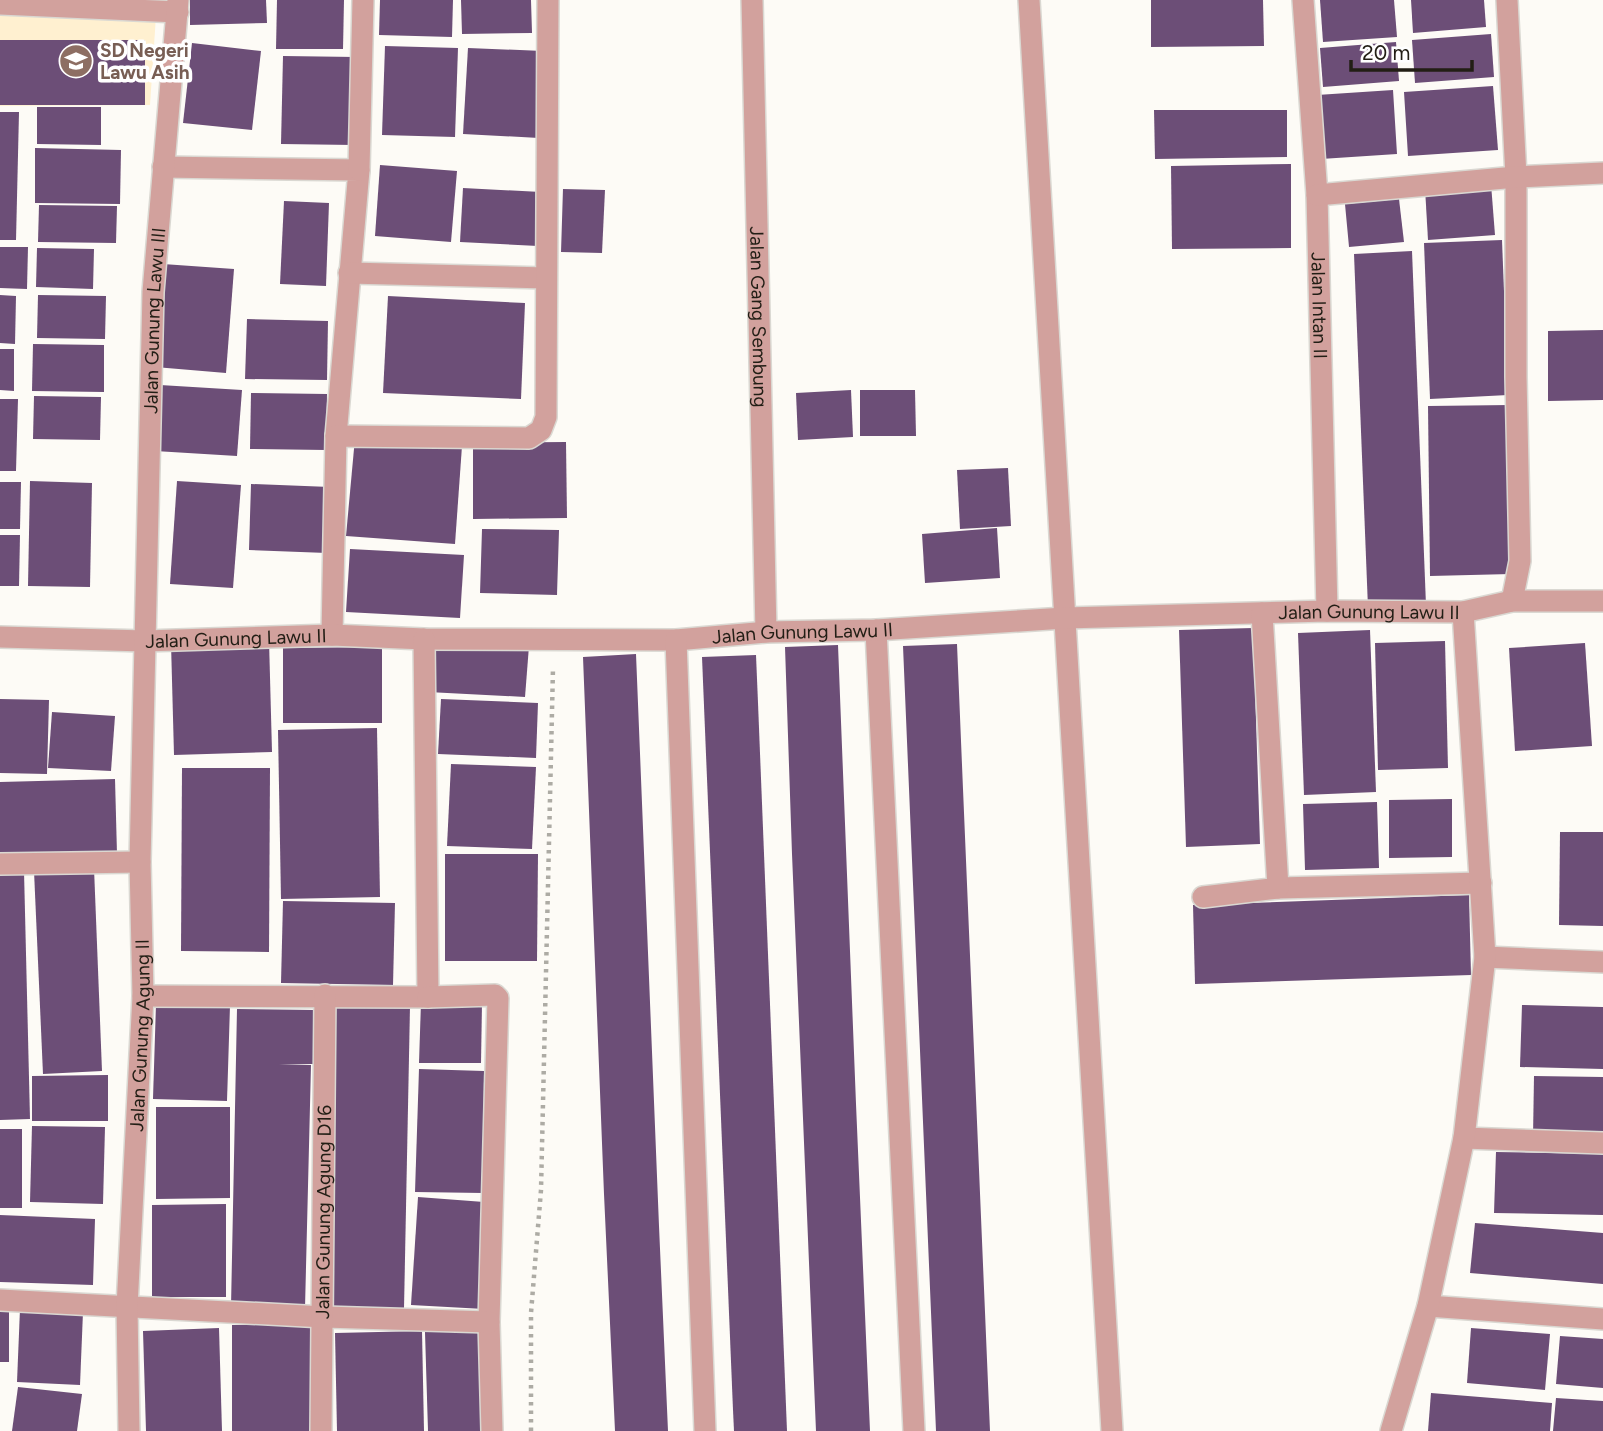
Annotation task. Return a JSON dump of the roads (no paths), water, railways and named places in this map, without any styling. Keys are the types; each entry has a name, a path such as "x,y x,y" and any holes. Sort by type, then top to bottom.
{"street":[{"path":"332,635 336,436 359,170 363,0"},
{"path":"336,436 529,438 541,430 546,417 548,0"},
{"name":"Jalan Gang Sembung","path":"752,0 766,632"},
{"path":"1029,0 1112,1431"},
{"name":"Jalan Intan II","path":"1303,0 1317,195 1327,611"},
{"path":"1507,0 1516,177 1520,561 1512,601"},
{"path":"0,4 178,6"},
{"name":"Jalan Gunung Lawu III","path":"145,641 153,292 178,6"},
{"path":"163,167 359,170"},
{"path":"1317,195 1516,177 1603,173"},
{"path":"349,273 545,278"},
{"name":"Jalan Gunung Lawu II","path":"0,636 145,641 332,635 424,639 676,640 766,632 876,631 1065,618 1327,611 1463,612 1512,601 1603,601"},
{"path":"1391,1431 1428,1306 1464,1138 1485,957 1463,612"},
{"path":"1262,613 1278,888"},
{"path":"876,631 914,1431"},
{"path":"424,639 428,997"},
{"path":"676,640 705,1431"},
{"name":"Jalan Gunung Agung II","path":"129,1431 127,1307 143,996 140,862 145,641"},
{"path":"0,864 140,862"},
{"path":"1203,897 1278,888 1480,883"},
{"path":"1485,957 1603,962"},
{"name":"Jalan Gunung Agung D16","path":"321,1431 325,995"},
{"path":"143,996 495,995 498,998 489,1322 492,1431"},
{"path":"1464,1138 1603,1143"},
{"path":"0,1300 324,1317 489,1322"},
{"path":"1428,1306 1603,1319"}],"place":[{"name":"SD Negeri Lawu Asih","path":"76,61"}]}
